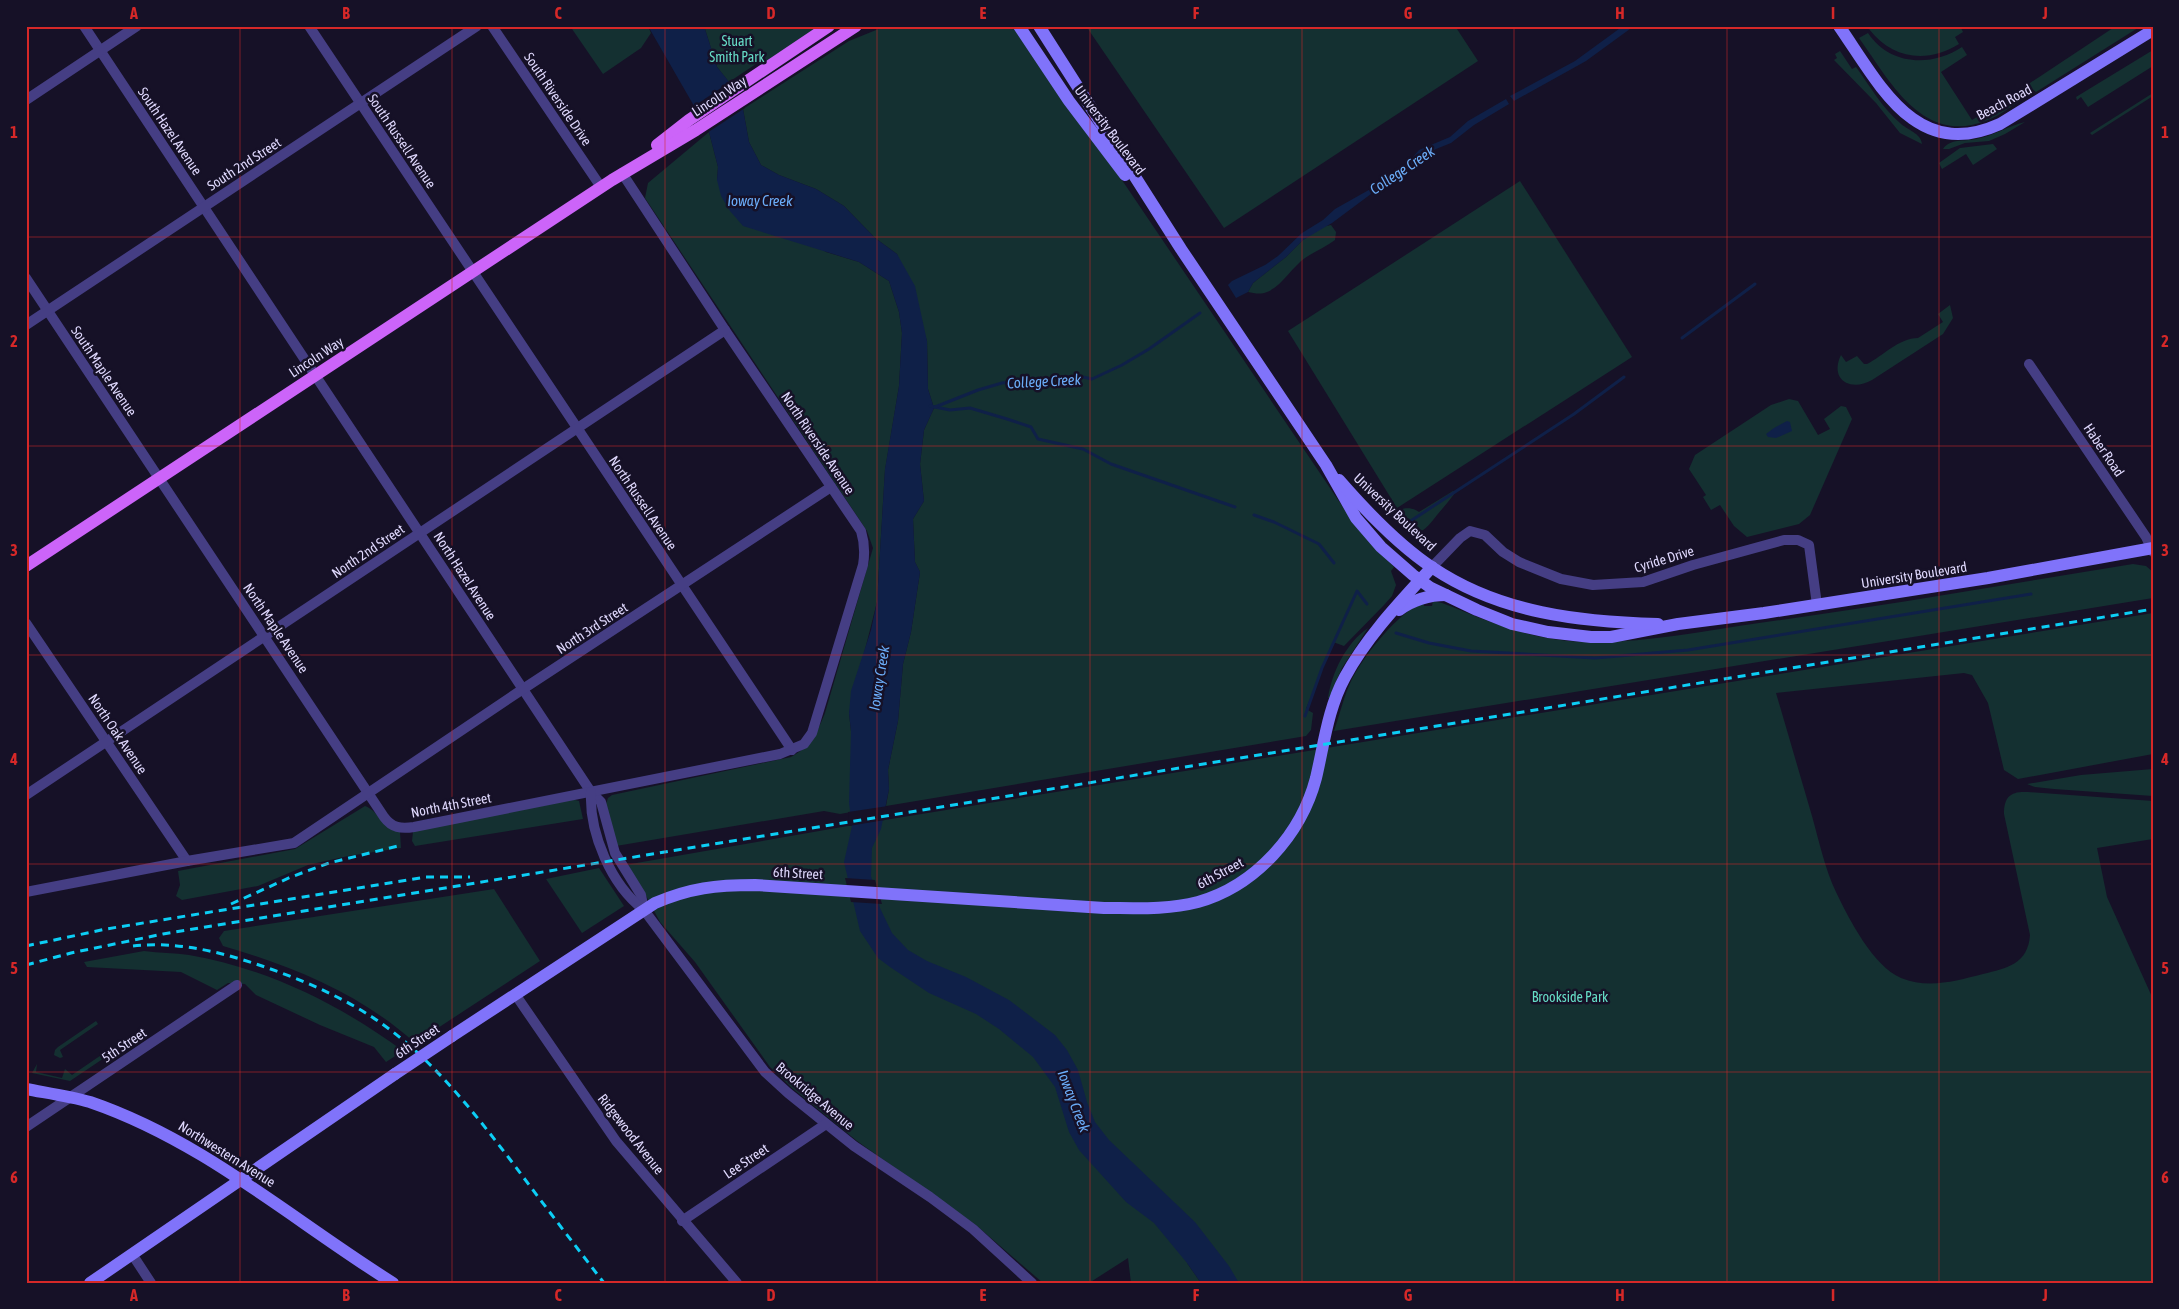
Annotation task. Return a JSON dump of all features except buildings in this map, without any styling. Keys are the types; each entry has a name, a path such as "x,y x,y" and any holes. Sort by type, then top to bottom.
{"main road":[{"name":"Lincoln Way","path":"26,566 622,173 770,73 829,26"},
{"name":"Lincoln Way","path":"770,73 856,26"},
{"name":"University Boulevard","path":"1019,26 1069,101 1181,249"},
{"name":"University Boulevard","path":"1039,26 1181,249 1326,465 1352,511 1370,536 1420,580 1477,610 1512,624 1568,635 1611,637 1678,624 1817,605 2152,550"},
{"name":"Beach Road","path":"1839,26 1881,86 1903,111 1930,130 1958,135 1973,134 2000,124 2153,30"},
{"name":"University Boulevard","path":"1326,465 1384,526 1432,567 1482,595 1528,609 1590,621 1678,624"},
{"name":"6th Street","path":"90,1283 515,994 644,910 684,892 703,887 755,885 1104,908 1168,907 1199,902 1215,896 1246,878 1264,864 1278,849 1300,818 1308,802 1328,721 1344,678 1368,641 1432,567"},
{"path":"1387,618 1419,599 1429,596 1446,595"},
{"name":"Northwestern Avenue","path":"26,1090 70,1097 113,1111 171,1136 241,1180 387,1281"}],"street":[{"name":"South Hazel Avenue","path":"84,26 316,375"},
{"path":"26,100 137,26"},
{"name":"South Russell Avenue","path":"308,26 472,272"},
{"name":"South 2nd Street","path":"26,325 477,26"},
{"name":"South Riverside Drive","path":"492,26 601,187"},
{"name":"North Riverside Avenue","path":"622,173 725,330 861,531 865,551 812,733 804,744 792,750"},
{"name":"North Russell Avenue","path":"472,272 792,750"},
{"name":"South Maple Avenue","path":"26,278 160,478"},
{"name":"North 2nd Street","path":"26,795 725,330"},
{"name":"Haber Road","path":"2029,364 2152,550"},
{"name":"North Hazel Avenue","path":"316,375 590,792 601,802 615,854 641,895 644,910"},
{"name":"North Maple Avenue","path":"160,478 368,794"},
{"name":"North 3rd Street","path":"368,794 523,689 831,487"},
{"name":"Cyride Drive","path":"1432,567 1460,538 1470,532 1484,535 1503,552 1519,562 1561,579 1593,586 1643,582 1693,565 1757,547 1784,540 1798,540 1809,545 1817,605"},
{"name":"North Oak Avenue","path":"26,623 188,861"},
{"name":"North 4th Street","path":"368,794 393,826 404,828 792,750"},
{"name":"North Hazel Avenue","path":"590,792 590,805 606,862"},
{"path":"26,892 294,843 368,794"},
{"name":"Brookridge Avenue","path":"606,862 629,897 644,910 765,1072 854,1146 952,1212 1032,1283"},
{"name":"5th Street","path":"26,1127 237,985"},
{"name":"Ridgewood Avenue","path":"515,994 616,1141 737,1283"},
{"name":"Lee Street","path":"682,1220 826,1124"},
{"path":"132,1254 151,1283"}],"green space":[{"path":"570,26 648,26 651,33 641,48 603,74"},
{"name":"Stuart Smith Park","path":"704,26 819,26 764,63 762,60 729,82 717,67"},
{"path":"886,26 1014,26 1126,186 1353,522 1394,567 1391,571 1396,585 1392,596 1344,646 1333,642 1306,709 1313,713 1311,730 1306,736 886,806 889,789 888,770 898,721 903,664 911,632 920,572 915,562 913,519 924,501 920,464 924,430 934,408 928,389 927,341 897,254 875,238 844,206 816,189 779,175 761,165 749,142 743,109 849,41"},
{"path":"1086,26 1455,26 1478,61 1224,228"},
{"path":"1873,26 1960,26 1963,32 1955,37 1959,44 1935,54 1923,56 1899,52 1888,47 1869,29"},
{"path":"2116,26 2141,26 2036,92 2027,85"},
{"path":"1868,33 1877,44 1888,52 1912,60 1938,58 1962,47 1967,55 1941,72 1972,120 2018,91 2020,101 1988,120 1965,126 1945,125 1927,117 1896,90 1883,73 1859,38"},
{"path":"2153,50 2153,66 2088,107 2081,97 2077,100 2076,97"},
{"path":"1840,51 1852,69 1856,67 1888,111 1916,134 1922,144 1900,133 1876,103 1834,60 1837,58 1835,54"},
{"path":"2153,93 2153,96 2092,135 2090,133"},
{"path":"2025,122 1989,141 1965,143 1949,149 1943,149 1950,143 1982,138"},
{"path":"709,132 718,167 717,180 826,252 859,262 889,281 899,312 902,333 899,386 885,470 877,602 849,713 851,731 851,812 840,814 824,811 616,846 606,804 608,798 612,795 791,757 808,744 816,733 825,713 873,548 867,531 645,198 648,183"},
{"path":"1993,144 1997,149 1973,165 1966,154 1942,169 1939,163 1960,148"},
{"path":"1520,181 1632,357 1397,508 1288,331"},
{"path":"1331,225 1336,232 1335,240 1305,258 1282,281 1267,292 1257,294 1248,292 1253,283 1286,257 1303,240 1322,227"},
{"path":"1950,305 1953,318 1943,334 1872,380 1857,385 1850,384 1840,377 1838,364 1841,355 1846,362 1857,356 1864,364 1867,364 1898,344 1918,338 1943,322 1938,314"},
{"path":"1789,399 1798,401 1818,435 1830,429 1824,419 1841,406 1846,407 1852,419 1810,515 1799,524 1747,537 1734,526 1720,505 1711,510 1703,497 1706,495 1689,469 1695,455 1771,405"},
{"path":"1453,491 1455,493 1425,529 1418,532 1404,528 1390,514 1408,508 1419,512"},
{"path":"2133,564 2146,566 2153,572 2153,598 1334,731 1349,685 1365,658 1393,625 1423,602 1424,606 1432,606 1433,601 1442,603 1535,636 1568,641 1616,642 1664,637 1853,609"},
{"name":"Brookside Park","path":"2153,613 2153,754 2018,779 2004,770 1988,703 1972,675 1964,673 1776,693 1825,864 1836,892 1855,928 1872,953 1891,972 1911,981 1942,983 1973,977 2008,967 2021,959 2025,952 2030,935 2004,814 2005,803 2010,796 2017,792 2028,792 2153,801 2153,839 2097,848 2107,897 2153,999 2153,1283 1216,1283 1187,1263 1201,1283 1131,1283 1128,1258 1089,1283 1043,1283 977,1226 857,1141 792,1088 770,1067 695,962 660,922 644,892 625,865 842,827"},
{"path":"1368,628 1342,668 1328,698 1333,678 1341,659 1353,642"},
{"path":"2153,769 2153,796 2054,789 2027,784 2081,775"},
{"path":"571,799 579,801 583,819 415,846 412,841 413,832 415,831"},
{"path":"365,806 370,808 389,827 400,832 401,848 348,856 308,865 258,886 182,900 176,896 180,885 178,871 295,849"},
{"path":"599,868 624,906 582,933 546,879"},
{"path":"494,889 540,961 415,1043 372,1010 349,996 275,963 223,946 219,938 224,931"},
{"path":"144,951 189,955 218,961 274,979 354,1018 403,1051 386,1062 374,1047 320,1025 256,995 245,984 228,983 217,990 181,972 87,967 84,962"},
{"path":"96,1021 98,1024 60,1050 63,1057 60,1058 54,1055 58,1047"},
{"path":"113,1047 117,1049 70,1081 32,1073 37,1064 36,1072 62,1078 65,1069 72,1075"}],"water":[{"name":"Ioway Creek","path":"648,26 704,26 717,67 730,83 743,109 749,142 761,165 779,175 816,189 844,206 875,238 897,254 915,286 927,341 928,389 934,408 924,430 920,464 924,501 913,519 915,562 920,572 911,632 903,664 898,721 888,770 889,789 881,829 872,848 871,876 880,908 892,933 908,950 927,961 966,977 1009,1000 1055,1035 1067,1050 1078,1070 1095,1122 1109,1140 1195,1222 1229,1266 1239,1283 1201,1283 1154,1223 1126,1202 1079,1150 1069,1132 1055,1087 1033,1057 999,1029 976,1014 929,993 890,967 878,958 860,931 844,862 852,826 849,803 851,731 849,713 851,691 871,630 877,602 885,469 899,386 902,333 899,312 889,281 859,262 743,226 730,211 721,196 717,180 718,167 709,132"},
{"path":"1623,26 1634,26 1586,61 1514,101 1510,96 1575,61"},
{"path":"1506,99 1509,104 1474,125 1451,143 1436,149 1418,160 1397,181 1371,194 1332,223 1303,240 1286,257 1253,283 1248,292 1236,298 1228,285 1232,281 1265,265 1278,256 1302,233 1323,220 1335,209 1399,173 1419,150 1450,137 1468,121"},
{"path":"1787,421 1790,422 1792,431 1776,438 1768,437 1766,434"}],"pier":[{"path":"731,81 745,108 707,133 693,107"},
{"path":"888,806 885,820 849,826 848,812"},
{"path":"845,878 875,880 882,904 851,902"}],"waterway":[{"path":"1682,338 1755,284"},
{"name":"College Creek","path":"935,407 978,390 1002,383 1078,376 1092,379 1122,365 1149,349 1200,313"},
{"path":"1406,524 1574,414 1624,377"},
{"path":"930,406 950,410 970,408 1007,419 1031,427 1038,439 1083,449 1111,464 1235,507"},
{"path":"1254,515 1274,522 1319,544 1334,563"},
{"path":"1305,716 1322,668 1357,591 1367,604"},
{"path":"1396,633 1429,643 1471,651 1595,658 1688,650 2031,594"}],"railway":[{"path":"26,965 71,953 163,934 2153,609"},
{"path":"231,904 291,877 329,863 398,846"},
{"path":"26,946 106,929 426,877 470,877"},
{"path":"133,946 182,946 215,952 262,966 305,982 332,995 359,1009 393,1032 432,1066 467,1105 604,1283"}]}
